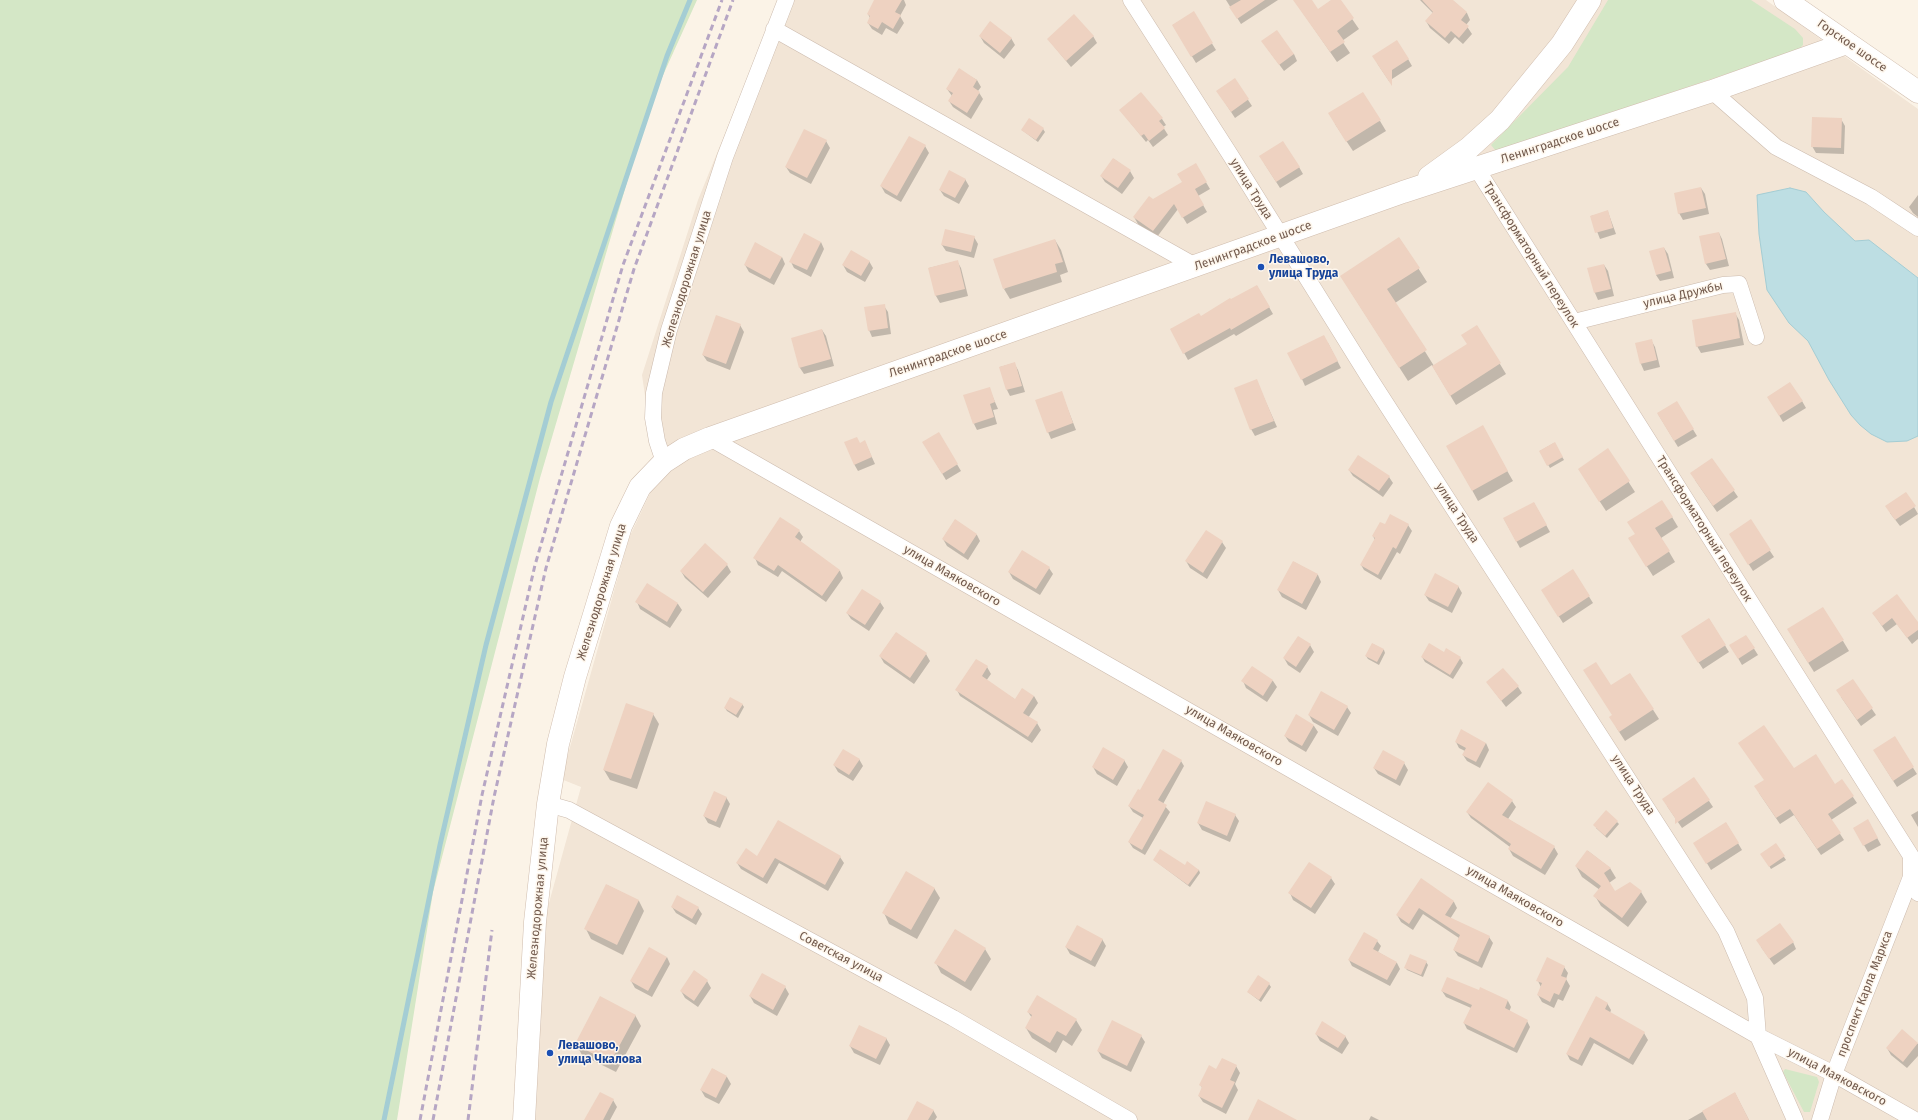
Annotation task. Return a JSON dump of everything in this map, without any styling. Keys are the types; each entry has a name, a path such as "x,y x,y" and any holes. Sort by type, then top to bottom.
{"street":[{"name":"Железнодорожная улица","path":"524,1120 535,922 548,804 558,744 575,677 621,526 640,487 664,462 657,441 653,418 654,393 669,330 725,156 786,0"},
{"name":"улица Труда","path":"1131,0 1232,156 1281,237 1726,931 1755,998 1758,1036"},
{"path":"1404,192 1449,164 1500,120 1562,44 1590,0"},
{"name":"Горское шоссе","path":"1785,0 1918,92"},
{"path":"774,29 1197,267"},
{"name":"Ленинградское шоссе","path":"664,462 684,449 710,438 1197,267 1404,192 1712,91 1847,43"},
{"path":"1712,91 1776,147 1871,197 1918,228"},
{"name":"Трансформаторный переулок","path":"1477,169 1911,856 1918,893"},
{"name":"улица Дружбы","path":"1574,322 1723,285 1739,284 1756,337"},
{"name":"улица Маяковского","path":"710,438 1758,1036 1834,1074 1915,1120"},
{"name":"Советская улица","path":"548,804 569,810 932,1007 1129,1120"},
{"name":"проспект Карла Маркса","path":"1820,1120 1834,1074 1915,874"},
{"name":"улица Маяковского","path":"1758,1036 1795,1120"}],"shaded area":[{"path":"779,0 1766,0 1918,109 1918,1120 532,1120 544,921 581,787 561,779 629,538 661,470 652,444 642,375 698,200"}],"green space":[{"path":"0,0 697,0 650,104 540,478 433,892 397,1120 0,1120"},
{"path":"1608,0 1751,0 1795,29 1803,38 1803,45 1798,50 1496,151 1491,145 1568,67"},
{"path":"1785,1069 1817,1077 1819,1082 1810,1112 1804,1112 1783,1072"}],"water":[{"path":"1790,188 1806,192 1824,212 1855,241 1869,240 1918,278 1918,436 1907,441 1887,442 1871,434 1860,425 1851,415 1829,380 1808,341 1789,323 1767,290 1759,234 1757,195"}],"building":[{"path":"874,0 902,0 895,12 901,15 893,29 882,22 878,29 867,23 870,16 867,14"},
{"path":"1241,0 1265,0 1237,19 1229,7"},
{"path":"1293,0 1312,0 1318,9 1331,0 1341,0 1354,18 1337,31 1345,42 1330,52"},
{"path":"1422,0 1453,0 1467,12 1461,20 1469,26 1459,38 1451,31 1445,38 1425,21 1433,12"},
{"path":"1194,11 1213,43 1191,57 1172,25"},
{"path":"1074,14 1094,36 1066,61 1047,39"},
{"path":"990,21 1012,38 1000,53 979,36"},
{"path":"1277,30 1294,54 1279,65 1261,41"},
{"path":"1397,40 1409,59 1392,70 1392,86 1372,56"},
{"path":"959,68 977,80 973,87 980,92 967,113 948,101 953,93 946,89"},
{"path":"1235,78 1249,99 1231,112 1216,91"},
{"path":"1141,92 1163,118 1159,121 1165,128 1149,141 1144,134 1141,136 1119,110"},
{"path":"1363,92 1381,120 1346,142 1328,113"},
{"path":"1812,117 1842,118 1841,148 1811,147"},
{"path":"1029,118 1044,128 1036,140 1021,130"},
{"path":"804,129 827,140 807,178 785,167"},
{"path":"909,136 926,145 897,196 880,186"},
{"path":"1283,141 1300,167 1276,182 1259,156"},
{"path":"1113,158 1131,170 1118,188 1100,176"},
{"path":"1196,163 1207,182 1195,189 1204,205 1182,218 1174,204 1153,231 1133,217 1149,196 1153,199 1182,182 1177,174"},
{"path":"949,170 966,179 955,198 939,190"},
{"path":"1701,187 1706,208 1678,214 1674,193"},
{"path":"1608,210 1613,228 1595,233 1590,216"},
{"path":"945,229 975,236 971,252 941,245"},
{"path":"1719,232 1726,259 1705,264 1699,236"},
{"path":"804,233 821,242 807,270 789,262"},
{"path":"1399,237 1420,268 1387,289 1427,350 1399,368 1340,276"},
{"path":"1055,239 1063,262 1055,264 1057,272 1003,289 993,259"},
{"path":"755,242 782,257 770,279 744,265"},
{"path":"1664,247 1671,271 1656,275 1649,251"},
{"path":"851,250 870,261 861,276 842,265"},
{"path":"958,260 965,289 935,296 928,268"},
{"path":"1604,264 1611,289 1594,293 1587,268"},
{"path":"1257,285 1270,307 1231,330 1230,328 1183,354 1170,329 1199,313 1201,316 1230,298 1231,299"},
{"path":"885,304 888,328 868,331 864,307"},
{"path":"1736,312 1740,338 1696,347 1692,320"},
{"path":"716,315 741,324 726,364 702,355"},
{"path":"1477,325 1501,363 1450,396 1432,366 1467,344 1461,335"},
{"path":"822,329 831,359 799,368 791,338"},
{"path":"1324,335 1338,361 1301,380 1287,353"},
{"path":"1652,339 1657,360 1640,364 1635,343"},
{"path":"1015,362 1022,386 1006,390 999,367"},
{"path":"1257,379 1274,421 1250,430 1234,388"},
{"path":"1790,382 1803,401 1779,416 1767,397"},
{"path":"990,387 995,402 990,404 994,417 973,424 963,395"},
{"path":"1062,391 1073,423 1047,433 1035,400"},
{"path":"1677,401 1694,429 1674,441 1657,413"},
{"path":"1483,425 1508,471 1472,491 1446,446"},
{"path":"939,432 958,464 942,474 922,442"},
{"path":"857,437 860,443 865,440 872,457 854,465 844,442"},
{"path":"1555,442 1563,457 1547,466 1539,451"},
{"path":"1608,448 1630,481 1599,502 1578,469"},
{"path":"1358,455 1390,476 1379,491 1348,470"},
{"path":"1712,458 1735,490 1713,506 1690,473"},
{"path":"1906,492 1916,506 1895,520 1885,506"},
{"path":"1662,500 1673,517 1655,528 1670,551 1646,567 1628,538 1635,534 1627,522"},
{"path":"1534,502 1547,525 1516,542 1503,518"},
{"path":"1390,514 1409,524 1396,549 1393,547 1378,575 1360,565 1375,538 1372,536 1380,522 1385,524"},
{"path":"780,517 800,530 795,537 840,570 822,596 778,565 774,571 753,558"},
{"path":"955,519 977,534 964,554 942,539"},
{"path":"1751,519 1771,550 1748,565 1729,534"},
{"path":"1206,530 1223,541 1203,573 1185,561"},
{"path":"705,543 728,564 703,592 680,571"},
{"path":"1022,550 1050,567 1036,589 1008,572"},
{"path":"1293,561 1318,574 1302,604 1277,590"},
{"path":"1573,569 1590,596 1558,617 1541,590"},
{"path":"1435,573 1459,586 1448,607 1424,595"},
{"path":"647,583 678,603 667,622 635,602"},
{"path":"862,589 881,601 865,625 846,613"},
{"path":"1897,594 1918,622 1918,630 1907,638 1892,618 1882,626 1872,613"},
{"path":"1823,607 1844,640 1808,663 1787,629"},
{"path":"1709,618 1726,645 1698,663 1681,636"},
{"path":"896,632 927,653 910,678 879,656"},
{"path":"1746,635 1755,648 1738,659 1729,645"},
{"path":"1298,636 1311,644 1296,667 1283,658"},
{"path":"1372,643 1384,649 1377,662 1365,656"},
{"path":"1429,643 1444,652 1446,648 1461,657 1450,675 1421,657"},
{"path":"976,659 988,666 982,676 1015,699 1022,688 1034,696 1023,713 1038,722 1028,737 955,690"},
{"path":"1596,662 1611,685 1630,673 1654,709 1619,732 1609,717 1612,715 1583,670"},
{"path":"1252,666 1273,680 1263,696 1241,681"},
{"path":"1503,668 1519,686 1501,701 1486,682"},
{"path":"1853,679 1873,708 1857,720 1836,690"},
{"path":"1321,691 1348,706 1334,730 1308,715"},
{"path":"730,697 743,704 736,715 724,708"},
{"path":"626,703 654,713 631,779 603,770"},
{"path":"1296,714 1314,725 1302,746 1284,736"},
{"path":"1764,725 1794,768 1816,754 1835,784 1842,779 1854,796 1828,814 1841,833 1817,849 1790,809 1776,818 1754,786 1764,780 1738,743"},
{"path":"1461,729 1486,743 1476,762 1462,755 1466,748 1455,742"},
{"path":"1895,736 1914,767 1893,781 1873,750"},
{"path":"1103,747 1125,760 1113,780 1092,767"},
{"path":"843,749 860,759 849,775 833,765"},
{"path":"1163,749 1182,760 1158,800 1167,805 1142,850 1128,842 1144,815 1128,806 1138,789 1140,790"},
{"path":"1383,750 1405,762 1396,780 1373,768"},
{"path":"1694,777 1710,800 1675,824 1675,818 1662,799"},
{"path":"1488,782 1513,800 1502,815 1555,846 1541,869 1508,849 1511,844 1466,812"},
{"path":"714,791 727,797 716,822 703,816"},
{"path":"1206,801 1236,814 1227,836 1197,823"},
{"path":"1606,810 1618,821 1605,836 1593,825"},
{"path":"1868,819 1878,838 1863,846 1853,828"},
{"path":"778,820 841,856 825,885 775,858 763,878 736,863 746,848 757,856"},
{"path":"1726,822 1739,843 1706,864 1693,843"},
{"path":"1776,843 1785,856 1769,867 1760,854"},
{"path":"1160,849 1185,865 1187,861 1199,870 1188,885 1153,860"},
{"path":"1587,850 1611,868 1604,873 1615,891 1630,882 1642,891 1622,918 1593,896 1601,886 1575,866"},
{"path":"1309,862 1332,877 1311,908 1288,893"},
{"path":"906,871 935,888 911,930 882,913"},
{"path":"1421,878 1454,901 1445,915 1490,936 1478,962 1453,950 1460,935 1419,908 1409,924 1396,915"},
{"path":"606,884 639,900 617,945 584,929"},
{"path":"677,895 699,907 692,919 671,907"},
{"path":"1780,923 1794,942 1769,959 1756,940"},
{"path":"1077,925 1103,939 1091,961 1065,947"},
{"path":"955,929 986,948 965,982 934,963"},
{"path":"1364,932 1378,940 1373,949 1397,962 1387,980 1348,960"},
{"path":"649,947 667,957 648,991 630,981"},
{"path":"1410,954 1427,961 1421,975 1404,968"},
{"path":"1547,957 1565,966 1561,976 1567,978 1559,995 1554,993 1550,1002 1537,995 1542,983 1536,981"},
{"path":"694,970 708,980 694,1001 680,991"},
{"path":"762,973 786,986 773,1010 749,996"},
{"path":"1258,975 1270,983 1259,1000 1247,992"},
{"path":"1447,977 1479,990 1480,987 1508,1000 1505,1008 1528,1020 1514,1048 1463,1023 1472,1005 1441,991"},
{"path":"1037,995 1077,1019 1066,1036 1057,1031 1050,1043 1025,1028 1032,1015 1027,1012"},
{"path":"600,996 636,1015 610,1063 575,1044"},
{"path":"1596,996 1608,1003 1605,1009 1645,1032 1629,1059 1590,1037 1578,1060 1566,1054"},
{"path":"1112,1020 1142,1035 1127,1066 1097,1051"},
{"path":"1322,1021 1346,1036 1338,1048 1315,1034"},
{"path":"859,1025 887,1038 876,1059 849,1046"},
{"path":"1902,1029 1918,1043 1903,1062 1886,1048"},
{"path":"1222,1058 1237,1065 1230,1080 1235,1082 1222,1108 1198,1096 1202,1087 1199,1085 1209,1065 1216,1069"},
{"path":"712,1068 727,1076 716,1098 700,1090"},
{"path":"600,1092 614,1099 603,1120 584,1120"},
{"path":"1735,1092 1749,1120 1707,1120 1702,1111"},
{"path":"1258,1099 1297,1120 1248,1120"},
{"path":"917,1101 934,1110 928,1120 907,1120"}],"waterway":[{"path":"384,1120 440,845 486,645 551,402 667,56 690,0"}],"railway":[{"path":"420,1120 482,795 535,565 623,265 722,0"},
{"path":"433,1120 494,797 546,568 634,269 733,0"},
{"path":"468,1120 492,930"}],"place":[{"name":"Левашово, улица Труда","path":"1261,267"},
{"name":"Левашово, улица Чкалова","path":"550,1053"}]}
